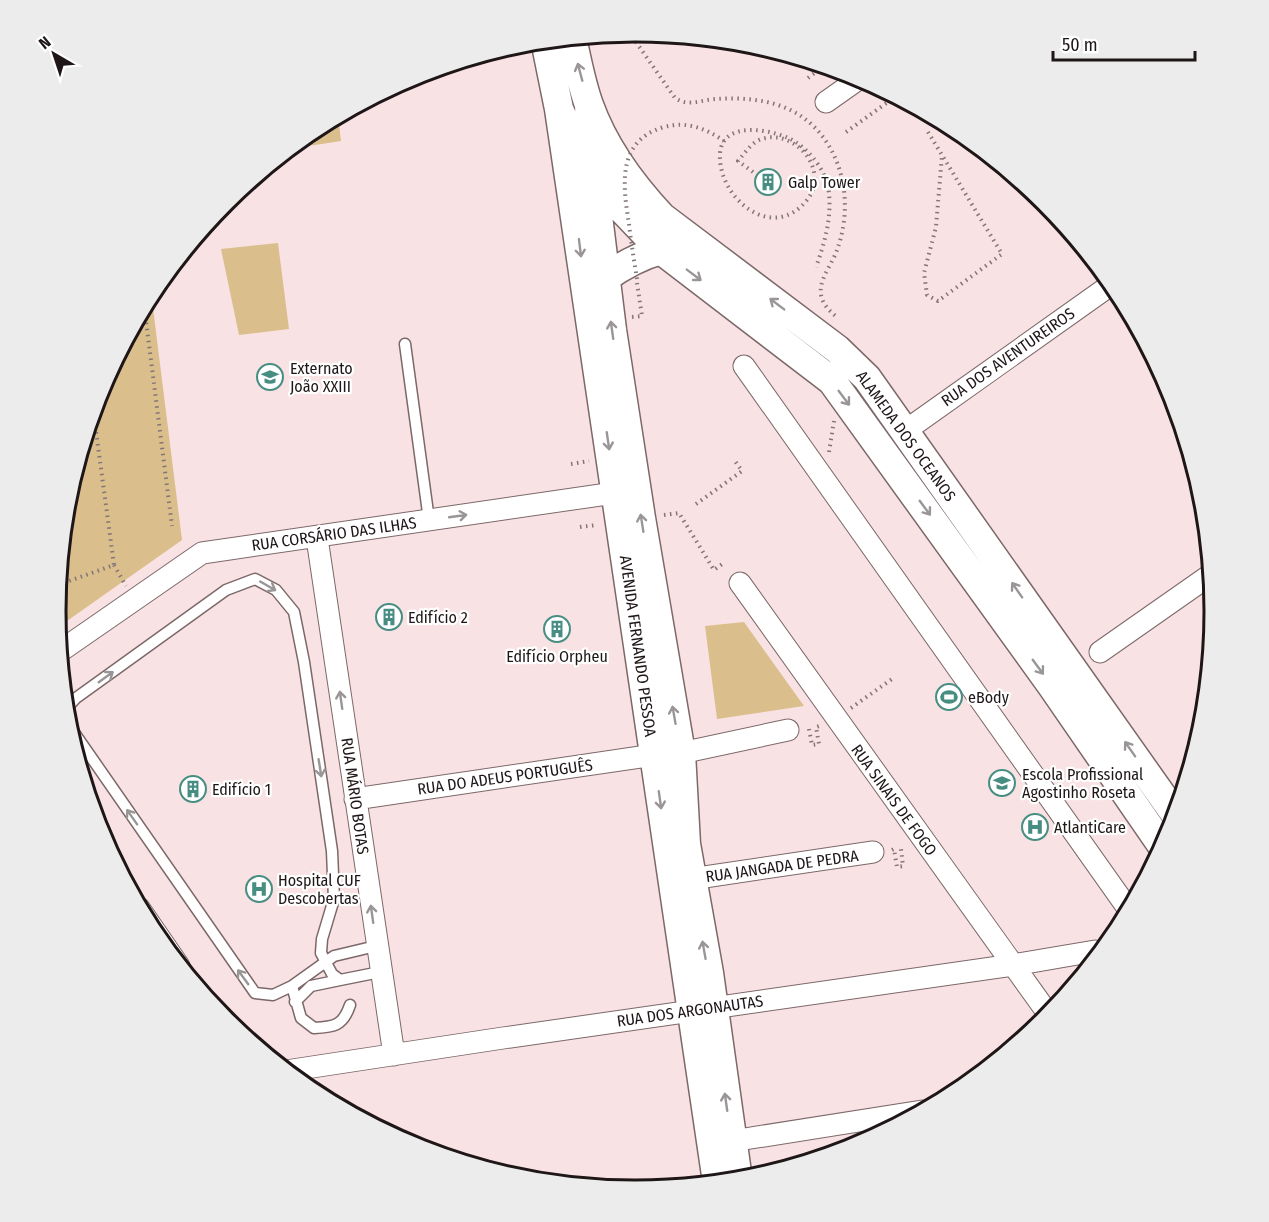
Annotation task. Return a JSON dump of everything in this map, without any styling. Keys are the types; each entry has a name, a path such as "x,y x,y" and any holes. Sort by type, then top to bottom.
{"street":[{"name":"ALAMEDA DOS OCEANOS","path":"574,46 589,106 620,166 637,191 662,217 845,356 867,378 1169,804"},
{"name":"AVENIDA FERNANDO PESSOA","path":"547,49 560,109 583,182 605,279 626,491"},
{"path":"825,102 851,84"},
{"name":"ALAMEDA DOS OCEANOS","path":"589,106 583,182 620,207 661,250 832,381 1052,686 1156,838"},
{"path":"583,182 620,166"},
{"name":"AVENIDA FERNANDO PESSOA","path":"583,182 626,491 667,754 703,1009 737,1171"},
{"path":"605,279 622,265 641,255 661,250"},
{"name":"RUA DOS AVENTUREIROS","path":"905,430 1104,290"},
{"path":"744,366 1123,902"},
{"name":"RUA CORSÁRIO DAS ILHAS","path":"67,647 202,553 626,491"},
{"name":"RUA MÁRIO BOTAS","path":"317,538 394,1055"},
{"path":"1100,652 1202,580"},
{"name":"RUA SINAIS DE FOGO","path":"740,583 835,719 1043,1007"},
{"name":"RUA DO ADEUS PORTUGUÊS","path":"355,799 667,754 798,730"},
{"name":"AVENIDA FERNANDO PESSOA","path":"667,754 691,879 716,1174"},
{"name":"RUA JANGADA DE PEDRA","path":"691,879 873,852"},
{"name":"RUA DOS ARGONAUTAS","path":"298,1069 1090,952"},
{"path":"732,1141 896,1116"}],"lane":[{"path":"405,344 429,520"},
{"path":"73,702 226,590 255,579 276,590 294,612 304,662 332,851 334,899 322,939 321,953 332,974 340,980"},
{"path":"81,743 255,993 273,995 292,986 334,956 376,946"},
{"path":"295,1002 311,986 380,972"},
{"path":"292,986 301,1018 314,1028 333,1027 346,1018 350,1005"}],"path":[{"path":"808,78 816,72"},
{"path":"846,132 888,102"},
{"path":"642,316 623,184 625,168 633,150 653,132 676,125 700,127 724,141"},
{"path":"753,172 738,161 749,147 765,138 782,139 797,146 813,163 814,187 809,198 798,210 776,218 762,217 747,208 730,187 720,155 724,141 735,133 752,130 766,131 796,142 815,161 828,185 829,205 828,224 816,267"},
{"path":"928,132 942,154 1002,254 938,301 927,295 924,273 936,227 942,154"},
{"path":"146,320 172,526"},
{"path":"67,582 114,566 96,429"},
{"path":"696,504 742,471 735,461"},
{"path":"693,536 714,570 725,562"},
{"path":"798,730 812,745 819,744 816,727 835,719 892,679"},
{"path":"873,852 894,849 897,867 903,866 901,849 925,844"}],"shaded area":[{"path":"339,125 341,141 307,146"},
{"path":"278,243 289,329 239,335 221,249"},
{"path":"153,308 182,540 66,622 70,537 85,464 109,393 124,359"},
{"path":"744,622 804,706 717,719 705,626"}],"place":[{"name":"Galp Tower","path":"768,182"},
{"name":"Externato João XXIII","path":"270,377"},
{"name":"Edifício 2","path":"389,617"},
{"name":"Edifício Orpheu","path":"557,629"},
{"name":"eBody","path":"949,697"},
{"name":"Escola Profissional Agostinho Roseta","path":"1002,783"},
{"name":"Edifício 1","path":"193,789"},
{"name":"AtlantiCare","path":"1035,827"},
{"name":"Hospital CUF Descobertas","path":"259,889"}]}
